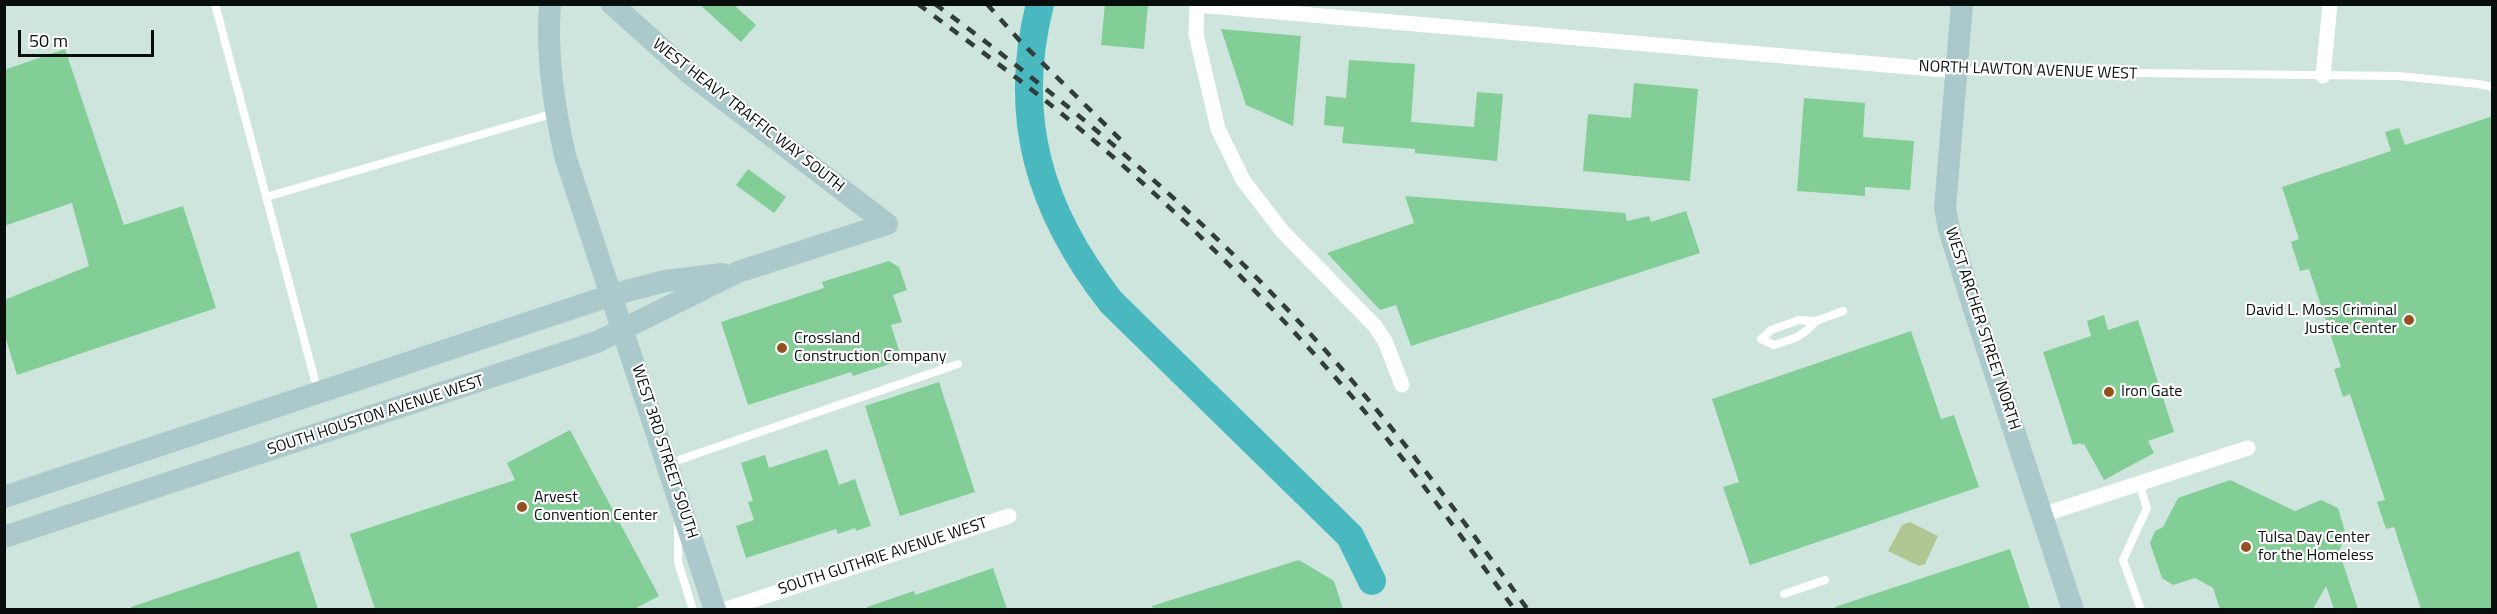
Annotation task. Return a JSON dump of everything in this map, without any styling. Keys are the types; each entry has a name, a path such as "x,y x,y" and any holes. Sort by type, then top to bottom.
{"highway":[{"path":"1040,4 1034,34 1029,101 1038,167 1050,204 1066,238 1086,270 1111,302 1350,536 1372,581"}],"main road":[{"name":"WEST 3RD STREET SOUTH","path":"550,4 550,64 556,113 566,159 715,609"},
{"name":"WEST HEAVY TRAFFIC WAY SOUTH","path":"612,4 689,73 887,224"},
{"name":"WEST ARCHER STREET NORTH","path":"1962,4 1945,208 1949,229 2073,609"},
{"name":"SOUTH HOUSTON AVENUE WEST","path":"4,537 588,345 738,272 887,224"},
{"name":"SOUTH HOUSTON AVENUE WEST","path":"4,497 612,295 665,281 738,272"}],"street":[{"path":"2324,76 2330,4"},
{"name":"NORTH LAWTON AVENUE WEST","path":"1197,5 1956,71"},
{"path":"1197,5 1196,34 1216,120 1243,180 1282,231 1376,327 1384,340 1402,384"},
{"path":"2042,515 2248,448"},
{"name":"SOUTH GUTHRIE AVENUE WEST","path":"723,609 1010,516"}],"lane":[{"path":"215,4 318,393"},
{"name":"NORTH LAWTON AVENUE WEST","path":"1956,71 2398,76 2493,87"},
{"path":"266,196 556,113"},
{"path":"1816,321 1803,336 1774,345 1761,339 1771,330 1799,320 1816,321 1843,311"},
{"path":"667,464 958,364"},
{"path":"2139,483 2146,508 2123,560 2141,609"},
{"name":"WEST 3RD STREET SOUTH","path":"678,495 678,562 693,609"},
{"path":"1784,594 1825,580"}],"green space":[{"path":"1910,522 1938,536 1925,564 1919,566 1888,551 1902,525"}],"building":[{"path":"699,4 733,4 756,25 741,42"},
{"path":"1105,4 1148,4 1144,49 1101,45"},
{"path":"1221,29 1301,36 1293,126 1246,105"},
{"path":"65,49 124,225 183,206 216,308 17,375 4,333 4,300 89,266 72,203 4,226 4,70"},
{"path":"1349,60 1415,64 1411,122 1474,127 1477,92 1503,94 1497,161 1415,153 1415,149 1342,143 1344,127 1324,125 1326,96 1346,98"},
{"path":"1634,83 1698,89 1690,181 1583,171 1588,114 1631,118"},
{"path":"1804,98 1865,103 1863,137 1914,141 1910,190 1865,187 1865,196 1797,191"},
{"name":"David L. Moss Criminal Justice Center","path":"2493,116 2493,609 2421,609 2394,527 2386,529 2377,502 2385,500 2350,394 2343,397 2334,369 2341,367 2309,269 2300,271 2291,242 2299,239 2282,187 2391,151 2385,132 2399,128 2405,145"},
{"path":"748,169 786,197 774,213 736,185"},
{"path":"1405,196 1625,213 1627,221 1649,216 1651,222 1686,211 1700,253 1411,346 1396,305 1380,310 1327,253 1414,223"},
{"path":"889,261 899,267 907,290 893,295 902,322 891,325 902,360 853,376 851,372 748,405 721,322 824,288 822,282"},
{"name":"Iron Gate","path":"2104,315 2108,330 2138,320 2174,432 2148,441 2154,453 2104,480 2084,444 2073,445 2043,352 2091,336 2087,321"},
{"path":"1911,331 1941,419 1954,415 1979,487 1750,565 1723,487 1739,482 1712,399"},
{"path":"939,382 975,492 900,516 865,406"},
{"name":"Arvest Convention Center","path":"570,430 659,596 634,609 375,609 350,534 515,480 507,463"},
{"path":"827,449 839,485 855,479 871,526 856,531 855,528 838,534 836,529 746,558 736,526 754,520 748,502 753,501 741,463 765,455 769,468"},
{"name":"Tulsa Day Center for the Homeless","path":"2230,480 2295,511 2321,500 2338,508 2346,535 2339,551 2358,609 2334,609 2326,586 2313,609 2220,609 2213,588 2195,578 2173,585 2162,578 2150,543 2155,531 2163,527 2178,498"},
{"path":"2010,549 2030,609 1836,609 1835,607"},
{"path":"299,551 318,609 131,609 131,607"},
{"path":"1299,560 1334,581 1343,609 1153,609 1152,606"},
{"path":"993,568 1007,609 867,609 867,607 914,591 915,595"}],"railway":[{"path":"918,4 1000,65 1117,160 1257,293 1291,328 1376,425 1515,610"},
{"path":"935,4 1051,93 1107,140 1216,237 1268,289 1366,397 1449,502 1528,610"},
{"path":"987,4 1020,41 1124,143"}],"place":[{"name":"David L. Moss Criminal Justice Center","path":"2409,320"},
{"name":"Crossland Construction Company","path":"782,348"},
{"name":"Iron Gate","path":"2109,392"},
{"name":"Arvest Convention Center","path":"522,507"},
{"name":"Tulsa Day Center for the Homeless","path":"2246,547"}]}
